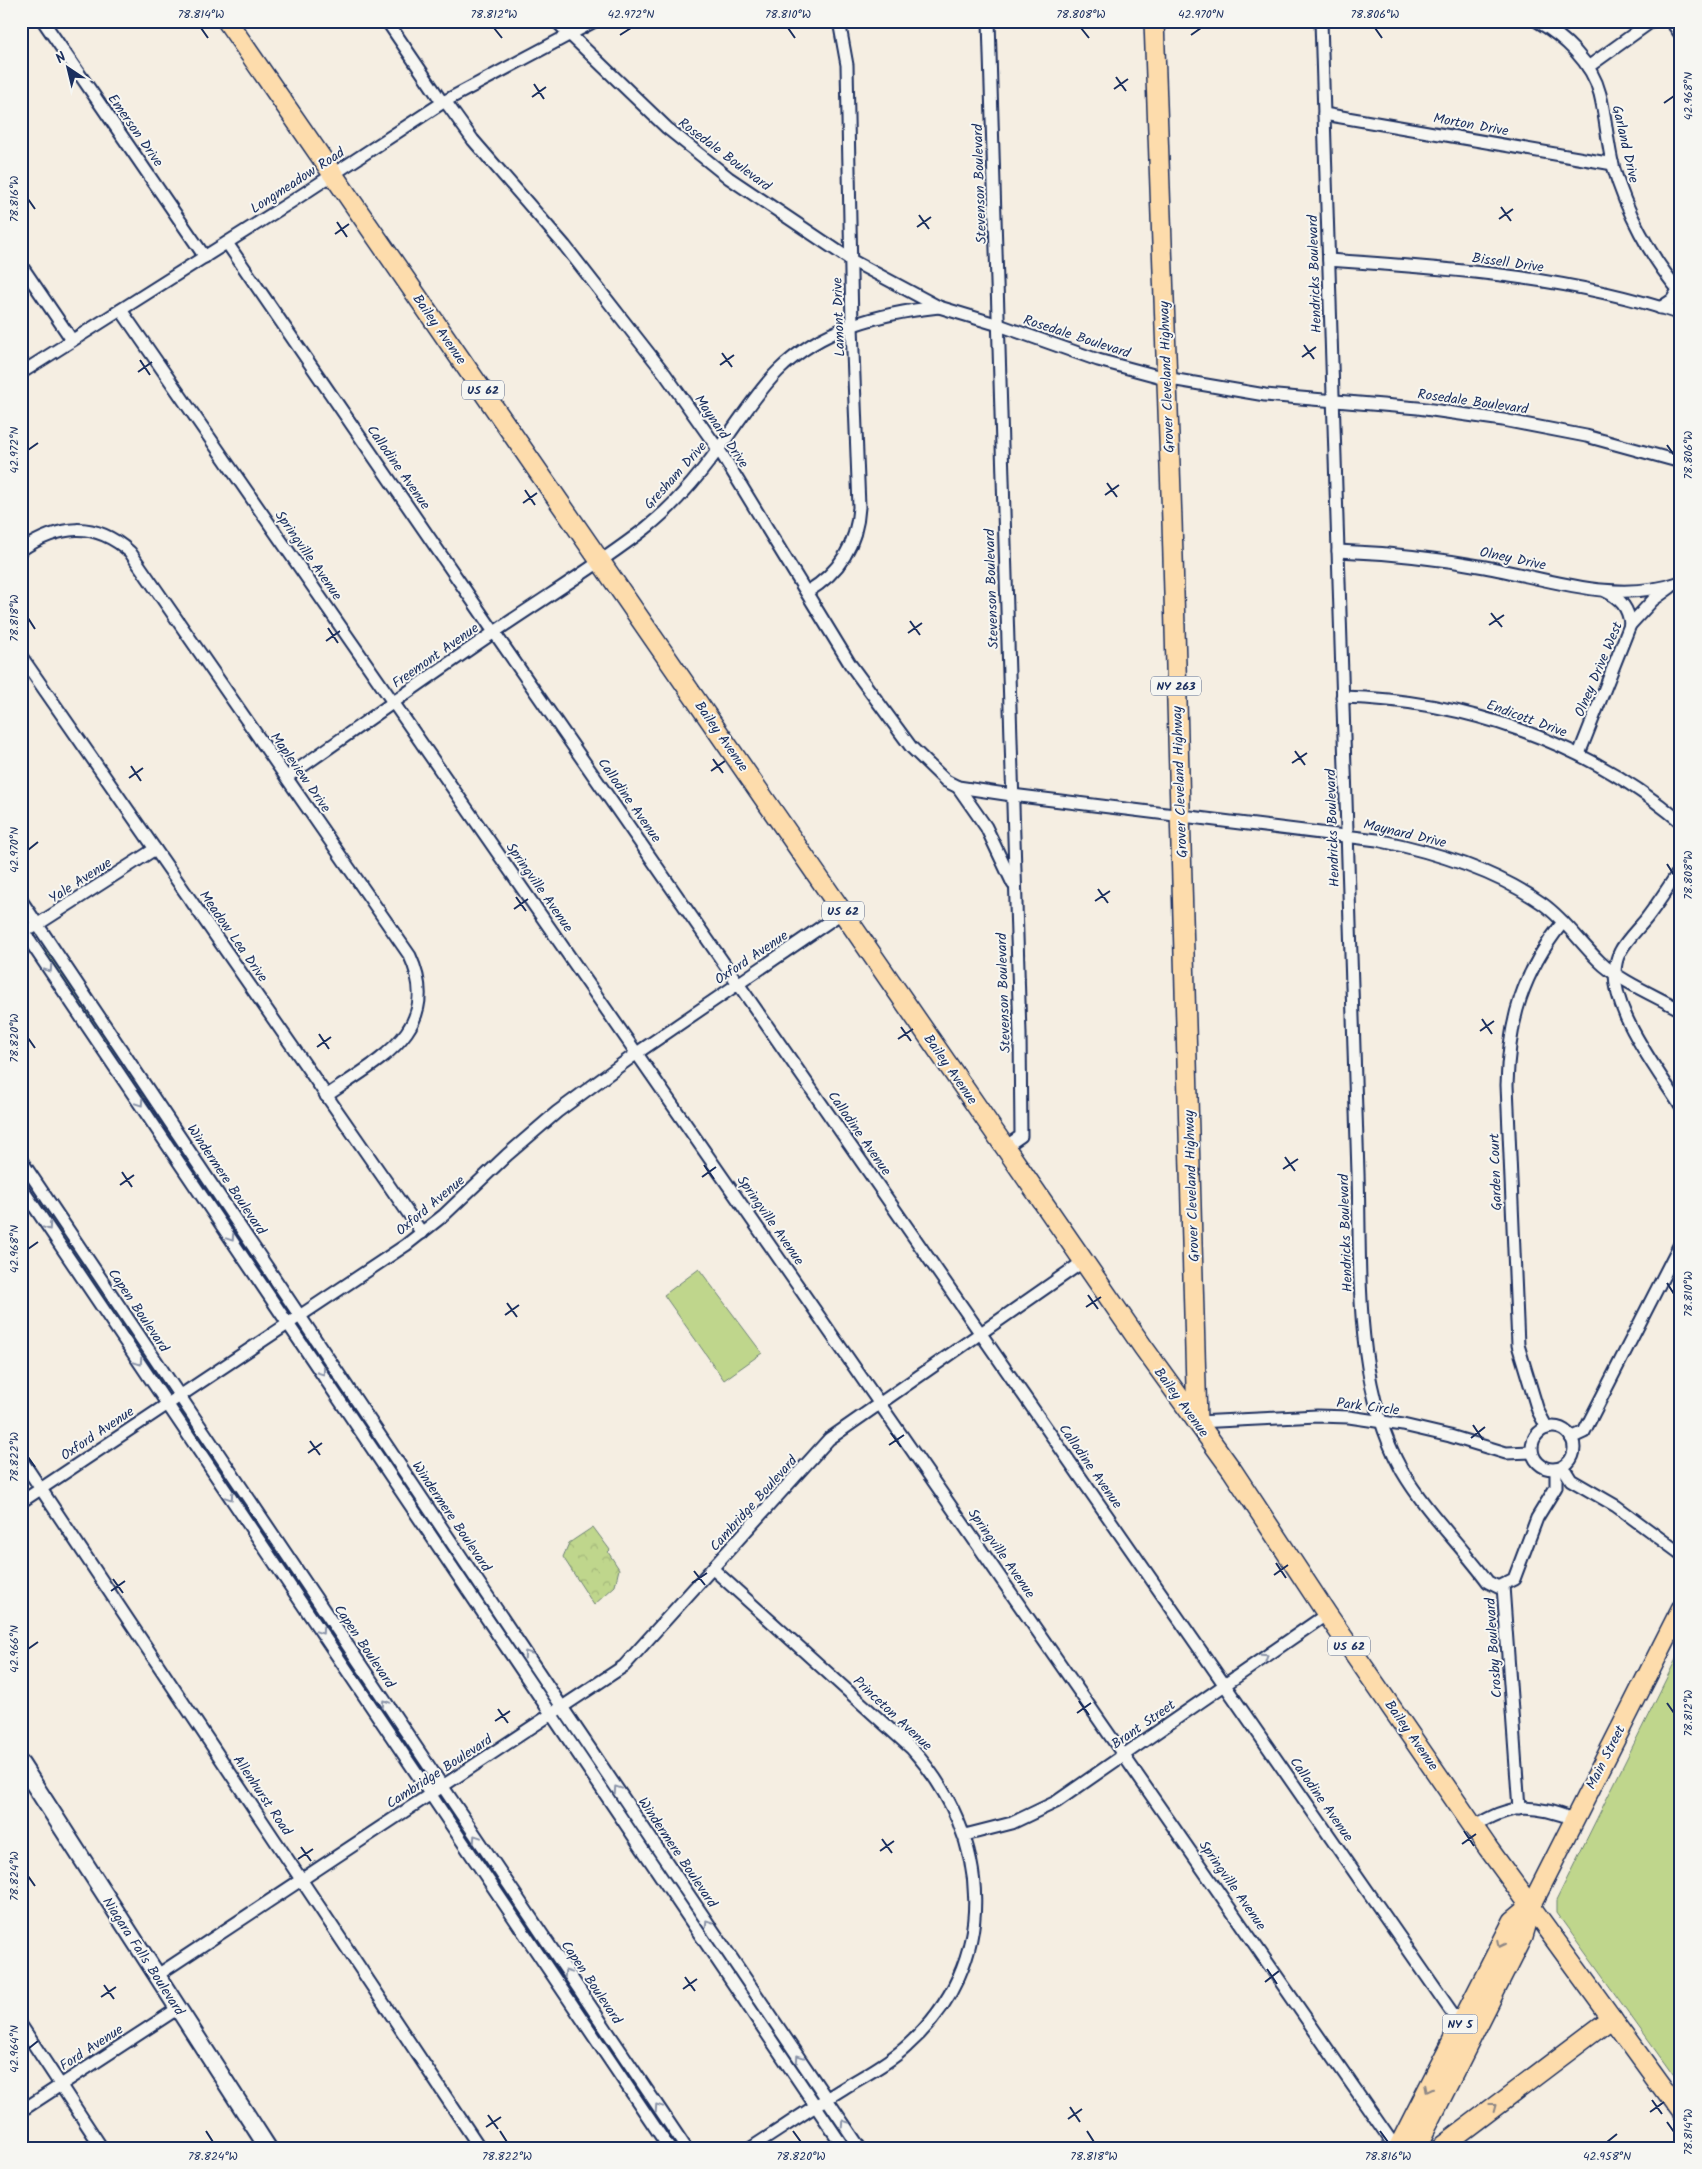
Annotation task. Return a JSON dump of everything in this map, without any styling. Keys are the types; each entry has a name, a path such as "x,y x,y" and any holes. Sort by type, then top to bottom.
{"main road":[{"name":"Bailey Avenue","path":"227,21 1161,1373 1232,1470 1327,1614 1474,1827 1681,2113"},
{"name":"Grover Cleveland Highway","path":"1154,21 1197,1422"},
{"path":"1674,21 1681,31"},
{"path":"1161,1373 1176,1376 1185,1373 1196,1351"},
{"name":"Main Street","path":"1416,2148 1513,1921 1531,1906 1573,1819 1681,1609"},
{"name":"Niagara Falls Boulevard","path":"21,1764 268,2148"},
{"path":"1440,2148 1612,2018"},
{"name":"Main Street","path":"1397,2148 1465,2032"}],"street":[{"name":"Emerson Drive","path":"43,21 205,257"},
{"name":"Maynard Drive","path":"386,21 483,153 565,246 635,334 718,451 850,664 887,716 928,765 946,781 958,787 1012,795 1348,836 1406,846 1463,864 1517,889 1543,904 1563,922 1598,960 1616,974 1681,1010"},
{"name":"Rosedale Boulevard","path":"556,21 647,110 687,146 729,178 851,260 939,307 999,325 1098,360 1166,378 1256,394 1427,409 1503,420 1586,436 1681,462"},
{"name":"Longmeadow Road","path":"21,373 227,243 443,101 595,21"},
{"name":"Lamont Drive","path":"807,592 829,576 840,564 854,538 858,522 847,65 839,21"},
{"name":"Stevenson Boulevard","path":"989,21 1014,888 1020,1034 1021,1136 1005,1147"},
{"name":"Hendricks Boulevard","path":"1321,21 1363,1327 1369,1374 1380,1421 1403,1471 1430,1512 1488,1582 1498,1588 1503,1586"},
{"name":"Garland Drive","path":"1537,21 1567,43 1588,67 1600,94 1613,164 1639,230 1657,261 1679,291"},
{"path":"1588,67 1652,21"},
{"name":"Morton Drive","path":"1324,114 1613,164"},
{"name":"Callodine Avenue","path":"227,243 494,632 1465,2032"},
{"name":"Bissell Drive","path":"1329,260 1504,276 1584,290 1681,314"},
{"path":"21,265 72,340"},
{"path":"1660,308 1672,300 1679,291"},
{"name":"Gresham Drive","path":"601,561 648,527 670,507 718,451 778,371 816,343 877,316 939,307"},
{"name":"Springville Avenue","path":"121,310 1397,2148"},
{"name":"Mapleview Drive","path":"21,550 40,538 68,529 98,532 126,548 287,776 410,956 419,979 420,991 416,1018 404,1038 326,1096"},
{"name":"Olney Drive","path":"1338,552 1438,559 1577,587 1604,590 1647,589 1679,583"},
{"name":"Freemont Avenue","path":"287,776 494,632 601,561"},
{"name":"Olney Drive West","path":"1578,754 1630,625 1653,600 1679,583"},
{"path":"1604,590 1619,599 1625,607 1630,616 1630,625"},
{"name":"Meadow Lea Drive","path":"21,656 422,1233"},
{"name":"Endicott Drive","path":"1342,697 1417,703 1458,711 1516,728 1578,754 1641,792 1681,822"},
{"name":"Maynard Drive","path":"958,787 986,827 1014,888"},
{"name":"Yale Avenue","path":"22,932 38,925 155,849"},
{"path":"1681,868 1620,952 1616,965 1616,986 1624,1013 1681,1107"},
{"name":"Windermere Boulevard","path":"21,900 562,1708 860,2148"},
{"name":"Oxford Avenue","path":"21,1502 381,1263 444,1215 540,1126 637,1053 843,912"},
{"name":"Garden Court","path":"1548,1428 1536,1403 1518,1345 1508,1075 1512,1026 1522,991 1534,963 1563,922"},
{"name":"Windermere Boulevard","path":"22,932 289,1324 844,2148"},
{"name":"Capen Boulevard","path":"21,1160 686,2148"},
{"name":"Capen Boulevard","path":"21,1187 669,2148"},
{"path":"1681,1242 1584,1432 1571,1438 1564,1430 1548,1428 1542,1431 1534,1440 1532,1452 1534,1458 1543,1467 1559,1468 1570,1480 1616,1506 1681,1554"},
{"name":"Cambridge Boulevard","path":"156,1976 624,1666 829,1439 1084,1261"},
{"name":"Park Circle","path":"1197,1422 1318,1416 1380,1421 1450,1436 1506,1453 1532,1452"},
{"name":"Crosby Boulevard","path":"1519,1809 1503,1586 1514,1579 1538,1518 1556,1487 1559,1468 1572,1457 1574,1451 1571,1438"},
{"name":"Allenhurst Road","path":"21,1458 480,2148"},
{"name":"Princeton Avenue","path":"713,1569 912,1749 940,1783 965,1835 972,1862 976,1903 970,1943 957,1981 936,2016 909,2045 752,2148"},
{"name":"Brant Street","path":"965,1835 1012,1823 1035,1814 1056,1802 1327,1614"},
{"path":"1474,1827 1503,1812 1519,1809 1544,1808 1573,1819"},
{"name":"Ford Avenue","path":"21,2111 177,2009"},
{"path":"21,2025 102,2148"}],"green space":[{"path":"45,945 119,1055 118,1057 115,1056 42,949"},
{"path":"128,1068 202,1178 201,1180 197,1179 125,1072"},
{"path":"211,1191 285,1301 280,1302 208,1195"},
{"path":"43,1202 166,1389 163,1389 39,1204"},
{"path":"699,1269 762,1353 724,1380 664,1295"},
{"path":"308,1336 381,1444 380,1446 376,1445 305,1340"},
{"path":"180,1411 182,1411 297,1583 294,1583"},
{"path":"593,1527 610,1550 608,1552 619,1569 615,1586 594,1605 563,1557 569,1543"},
{"path":"471,1578 542,1687 538,1687 468,1582"},
{"path":"307,1600 309,1600 429,1777 429,1780"},
{"path":"1681,1649 1681,2086 1556,1912 1556,1901"},
{"path":"575,1736 648,1844 645,1844 574,1738"},
{"path":"445,1801 568,1983 567,1985 442,1802"},
{"path":"658,1856 731,1963 729,1965 727,1966 655,1858"},
{"path":"739,1976 811,2084 810,2085 736,1978"},
{"path":"579,2000 679,2148 674,2148 576,2001"}]}
